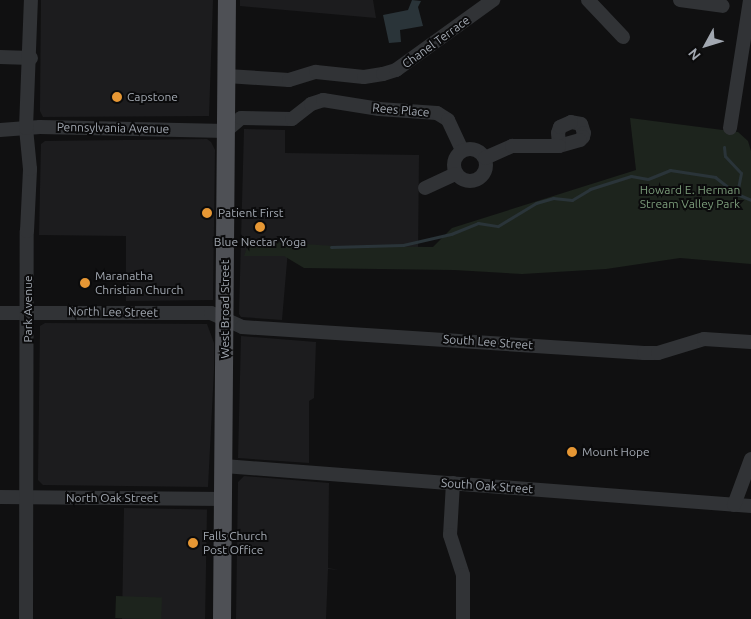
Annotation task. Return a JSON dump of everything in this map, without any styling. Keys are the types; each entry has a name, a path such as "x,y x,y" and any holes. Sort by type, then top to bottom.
{"main road":[{"name":"West Broad Street","path":"222,619 227,0"}],"street":[{"name":"Park Avenue","path":"26,619 27,313 30,169 26,128 31,58 31,0"},
{"name":"Chanel Terrace","path":"227,76 289,80 316,72 364,77 383,74 396,70 493,0"},
{"path":"588,0 623,37"},
{"path":"680,0 722,6"},
{"path":"730,128 750,0"},
{"path":"0,57 31,58"},
{"name":"Rees Place","path":"226,131 241,118 292,119 311,104 324,100 379,109 437,113 448,120 462,150"},
{"name":"Pennsylvania Avenue","path":"0,130 26,128 226,131"},
{"path":"485,158 512,146 559,146"},
{"path":"455,174 454,161 462,150 475,150 485,158"},
{"path":"455,174 466,181 477,180 485,172 485,158"},
{"path":"425,188 455,174"},
{"name":"North Lee Street","path":"0,313 208,313 225,319"},
{"name":"South Lee Street","path":"225,319 242,327 644,353 658,352 704,340 751,342"},
{"path":"734,505 751,459"},
{"name":"South Oak Street","path":"224,466 751,506"},
{"path":"453,483 450,535 463,575 463,619"},
{"name":"North Oak Street","path":"0,497 224,499"}],"shaded area":[{"path":"41,0 213,0 209,116 43,117 40,111"},
{"path":"240,0 373,0 376,18 240,6"},
{"path":"412,0 421,1 418,7 423,26 400,30 401,42 389,43 383,15 408,10"},
{"path":"244,129 285,130 285,153 419,155 418,255 288,250 282,320 241,317 239,314"},
{"path":"207,139 215,150 213,300 126,301 126,236 39,235 41,144 45,141"},
{"path":"45,323 207,324 214,343 208,487 43,485 38,480 40,326"},
{"path":"241,336 316,342 314,398 309,401 309,463 238,458"},
{"path":"244,476 329,483 328,568 339,570 328,569 326,619 236,619 238,482"},
{"path":"124,508 207,509 205,619 122,619"}],"green space":[{"name":"Howard E. Herman Stream Valley Park","path":"630,118 738,132 748,141 751,151 751,264 680,258 606,269 522,274 454,270 304,268 284,256 244,256 247,248 243,240 334,246 433,247 452,228 636,170"},
{"path":"116,596 162,598 161,619 115,618"}],"waterway":[{"path":"724,147 725,156 741,173 737,194"},
{"path":"331,247 403,245 451,234 478,223 498,226 536,203 553,198 572,200 590,189 631,176 648,179 670,170 715,177 737,194 751,200"}],"place":[{"name":"Capstone","path":"117,97"},
{"name":"Patient First","path":"207,213"},
{"name":"Blue Nectar Yoga","path":"260,227"},
{"name":"Maranatha Christian Church","path":"85,283"},
{"name":"Mount Hope","path":"572,452"},
{"name":"Falls Church Post Office","path":"193,543"}]}
